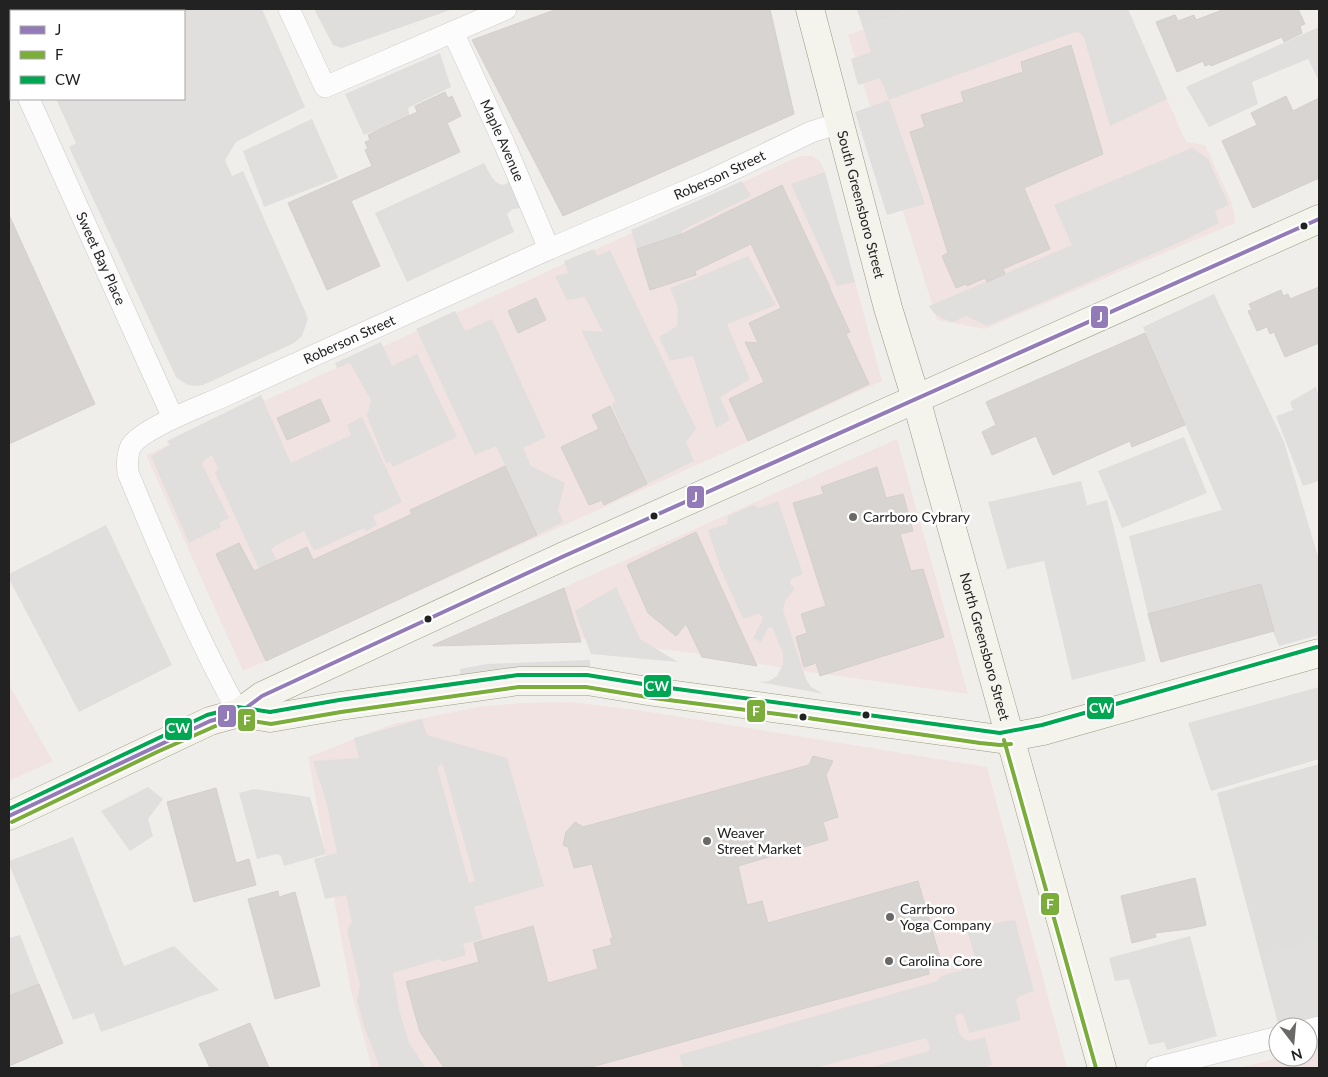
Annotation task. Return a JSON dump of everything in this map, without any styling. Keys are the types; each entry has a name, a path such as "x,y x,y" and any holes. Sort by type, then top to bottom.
{"main road":[{"name":"South Greensboro Street","path":"810,9 888,308 916,399"},
{"path":"9,816 210,721 239,713 262,696 562,557 1319,219"},
{"name":"North Greensboro Street","path":"916,399 1102,1068"},
{"path":"239,713 270,718 340,706 519,682 587,681 654,692 1000,739 1043,731 1319,653"}],"street":[{"path":"289,9 325,87 506,9"},
{"name":"Maple Avenue","path":"453,32 504,142 549,249"},
{"name":"Sweet Bay Place","path":"29,100 173,418"},
{"name":"Roberson Street","path":"239,713 223,685 128,473 130,447 138,439 173,418 549,249 709,181 811,132 840,123"},
{"path":"1156,1068 1268,1040"}],"shaded area":[{"path":"262,9 305,107 236,142 225,160 232,176 243,171 305,311 308,319 302,336 294,343 203,385 188,385 176,377 69,147 76,143 56,100 185,100 185,10 14,10"},
{"path":"314,9 453,9 342,48 333,45"},
{"path":"857,9 913,9 863,28"},
{"path":"913,9 1128,9 1167,99 1110,126 1084,38 1080,33 1075,32 889,100 880,78 858,85 851,59 871,52 863,28"},
{"path":"917,9 1127,9 1186,142 1205,145 1232,203 1235,223 985,329 937,320 848,35"},
{"path":"1319,27 1319,81 1308,59 1252,82 1258,104 1209,127 1186,87"},
{"path":"440,53 451,87 408,108 410,118 364,135 345,94"},
{"path":"889,100 925,204 887,215 855,112"},
{"path":"312,119 338,178 264,207 243,151"},
{"path":"1192,148 1208,159 1229,205 1215,211 1219,223 1187,239 987,326 966,316 953,322 943,319 934,313 929,306 1072,245 1054,205"},
{"path":"800,156 812,156 820,161 825,172 882,381 243,671 146,455"},
{"path":"484,163 496,182 502,185 509,181 520,208 513,209 507,214 514,232 407,282 375,213"},
{"path":"825,172 855,282 837,286 791,184"},
{"path":"742,181 751,196 681,231 683,234 637,249 631,230"},
{"path":"594,249 597,256 610,250 696,429 686,442 694,461 647,484 612,406 615,400 581,330 603,332 585,297 567,300 555,276 568,273 564,261"},
{"path":"748,256 776,305 727,324 750,379 720,397 730,420 716,428 693,356 670,361 659,337 677,326 678,308 670,288"},
{"path":"1214,294 1284,442 1319,560 1319,635 1279,646 1254,586 1148,614 1129,536 1222,510 1143,327"},
{"path":"455,311 465,331 492,319 546,437 523,448 531,466 565,483 558,510 563,522 537,535 496,446 475,455 416,329"},
{"path":"381,342 392,366 417,354 457,437 393,467 390,462 386,463 367,416 371,400 350,363 337,368 335,363"},
{"path":"1316,387 1319,398 1319,481 1303,486 1276,416 1293,410 1290,402"},
{"path":"261,395 291,463 351,435 347,425 362,417 402,502 373,516 377,525 366,531 364,528 314,551 304,531 275,546 271,549 280,565 262,575 215,473 218,468 212,455 202,464 229,518 219,523 221,527 189,543 151,456 170,445 167,441"},
{"path":"1184,437 1207,493 1122,528 1098,471"},
{"path":"897,439 968,694 810,672 700,654 584,639 450,638"},
{"path":"1081,481 1087,505 1107,500 1146,661 1072,680 1044,561 1007,569 988,502"},
{"path":"778,501 803,574 791,579 790,584 795,588 785,601 783,610 806,679 811,687 824,694 759,682 769,681 777,676 783,665 783,653 772,627 768,628 761,642 753,638 762,621 762,616 758,614 743,619 721,570 708,530 727,524 728,516 753,505 759,508"},
{"path":"106,525 172,665 79,712 9,579 9,574"},
{"path":"616,587 640,639 678,662 591,654 575,611"},
{"path":"590,660 590,669 461,677 460,669 487,664"},
{"path":"9,685 53,761 9,781"},
{"path":"1319,687 1319,759 1211,791 1188,723"},
{"path":"570,702 644,711 987,767 1067,1068 372,1068 351,991 308,757 393,724 484,706"},
{"path":"422,719 427,735 507,758 544,886 474,907 483,939 463,944 466,955 443,962 439,959 393,973 399,1009 409,1043 426,1068 380,1068 364,1026 357,1000 360,985 347,930 352,922 346,895 325,899 314,859 337,853 326,801 313,761 359,758 354,738","holes":["441,764 443,765 475,881 469,883 438,770 438,767"]},
{"path":"1319,764 1319,1050 1318,1017 1276,1017 1217,793"},
{"path":"148,787 163,799 148,819 153,836 130,851 101,811"},
{"path":"254,789 310,797 326,854 284,866 281,856 277,854 257,859 239,793"},
{"path":"73,837 124,966 174,946 219,990 101,1032 94,1013 73,1020 9,861"},
{"path":"1015,920 1034,991 1020,996 1016,1000 1021,1020 969,1033 963,1014 958,1014 955,1017 959,1033 964,1039 970,1041 985,1037 992,1065 982,1068 868,1068 929,1051 930,1047 926,1038 815,1068 683,1068 679,1055 931,983 937,981 941,976 972,967 974,964 974,954 966,927"},
{"path":"20,935 39,984 9,996 9,938"},
{"path":"1190,936 1217,1036 1167,1050 1164,1042 1149,1045 1129,979 1115,981 1109,958"},
{"path":"1319,940 1319,1015 1312,1017 1277,1017 1264,954"},
{"path":"1318,1050 1319,1068 1238,1068 1268,1061 1268,1067 1318,1067"}],"building":[{"path":"557,9 770,9 794,114 563,216 472,40"},
{"path":"1225,9 1298,9 1305,24 1300,26 1302,33 1284,42 1282,37 1211,66 1210,64 1205,66 1203,61 1177,72 1156,22 1175,15 1178,21 1194,15 1196,20"},
{"path":"1071,45 1103,154 1024,188 1050,249 1003,269 1005,274 987,282 985,278 967,286 966,284 956,288 942,256 948,253 910,132 925,127 921,115 964,102 961,92 1023,72 1021,62"},
{"path":"445,92 448,98 452,96 461,116 447,123 460,152 351,201 380,266 327,290 288,203 372,166 365,150 368,149 365,142 370,140 368,135 417,112 415,106"},
{"path":"1286,96 1293,111 1319,98 1319,178 1253,208 1222,141 1257,125 1251,113"},
{"path":"782,185 850,332 846,334 869,384 748,441 729,399 764,382 745,342 758,343 749,323 781,308 751,244 695,271 696,275 650,290 637,249 682,234"},
{"path":"9,215 95,404 9,444"},
{"path":"1319,287 1319,343 1285,357 1274,332 1270,334 1267,327 1257,331 1248,311 1252,310 1249,304 1281,290 1283,296 1288,294 1290,299"},
{"path":"536,298 546,320 518,333 508,311"},
{"path":"1145,333 1185,425 1132,447 1130,441 1053,475 1036,436 992,455 982,432 996,425 986,402"},
{"path":"320,399 330,421 287,440 277,418"},
{"path":"610,406 647,484 604,505 602,500 589,505 561,447 599,429 592,415"},
{"path":"505,466 537,535 266,661 216,554 239,543 254,571 307,547 313,560 412,514 410,510"},
{"path":"877,467 886,498 903,494 913,531 900,534 911,571 923,569 944,637 820,676 816,663 804,667 796,637 807,633 801,614 826,606 793,503 824,494 821,487"},
{"path":"696,532 757,666 702,657 686,624 676,636 648,613 627,565"},
{"path":"1261,584 1274,631 1161,662 1148,614"},
{"path":"564,588 581,642 433,646 433,645"},
{"path":"813,756 833,761 826,775 838,817 823,822 828,840 738,866 747,905 762,901 768,923 918,881 942,965 928,969 929,974 588,1068 444,1068 420,1032 406,982 479,962 474,943 533,926 548,983 598,969 593,950 612,945 610,939 613,938 592,864 574,868 568,847 563,845 566,832 575,822 583,827 809,765"},
{"path":"216,788 236,863 249,859 256,885 194,902 167,802"},
{"path":"1195,878 1206,925 1155,933 1156,937 1132,943 1121,896"},
{"path":"278,891 279,897 295,892 320,986 275,999 248,899"},
{"path":"39,984 63,1043 9,1066 9,996"},
{"path":"250,1023 269,1068 210,1068 199,1044"}],"transit line":[{"name":"J","path":"9,816 210,721 239,713 262,696 562,557 1319,219"},
{"name":"CW","path":"9,809 207,715 238,707 270,712 339,700 518,675 587,675 1000,733 1042,725 1317,647"},
{"name":"F","path":"12,822 157,752 220,724 239,719 271,724 341,712 519,687 586,687 980,743 1011,744"},
{"name":"F","path":"1004,740 1096,1068"}],"place":[{"name":"Carrboro Cybrary","path":"853,517"},
{"name":"Weaver Street Market","path":"707,841"},
{"name":"Carrboro Yoga Company","path":"890,917"},
{"name":"Carolina Core","path":"889,961"}]}
